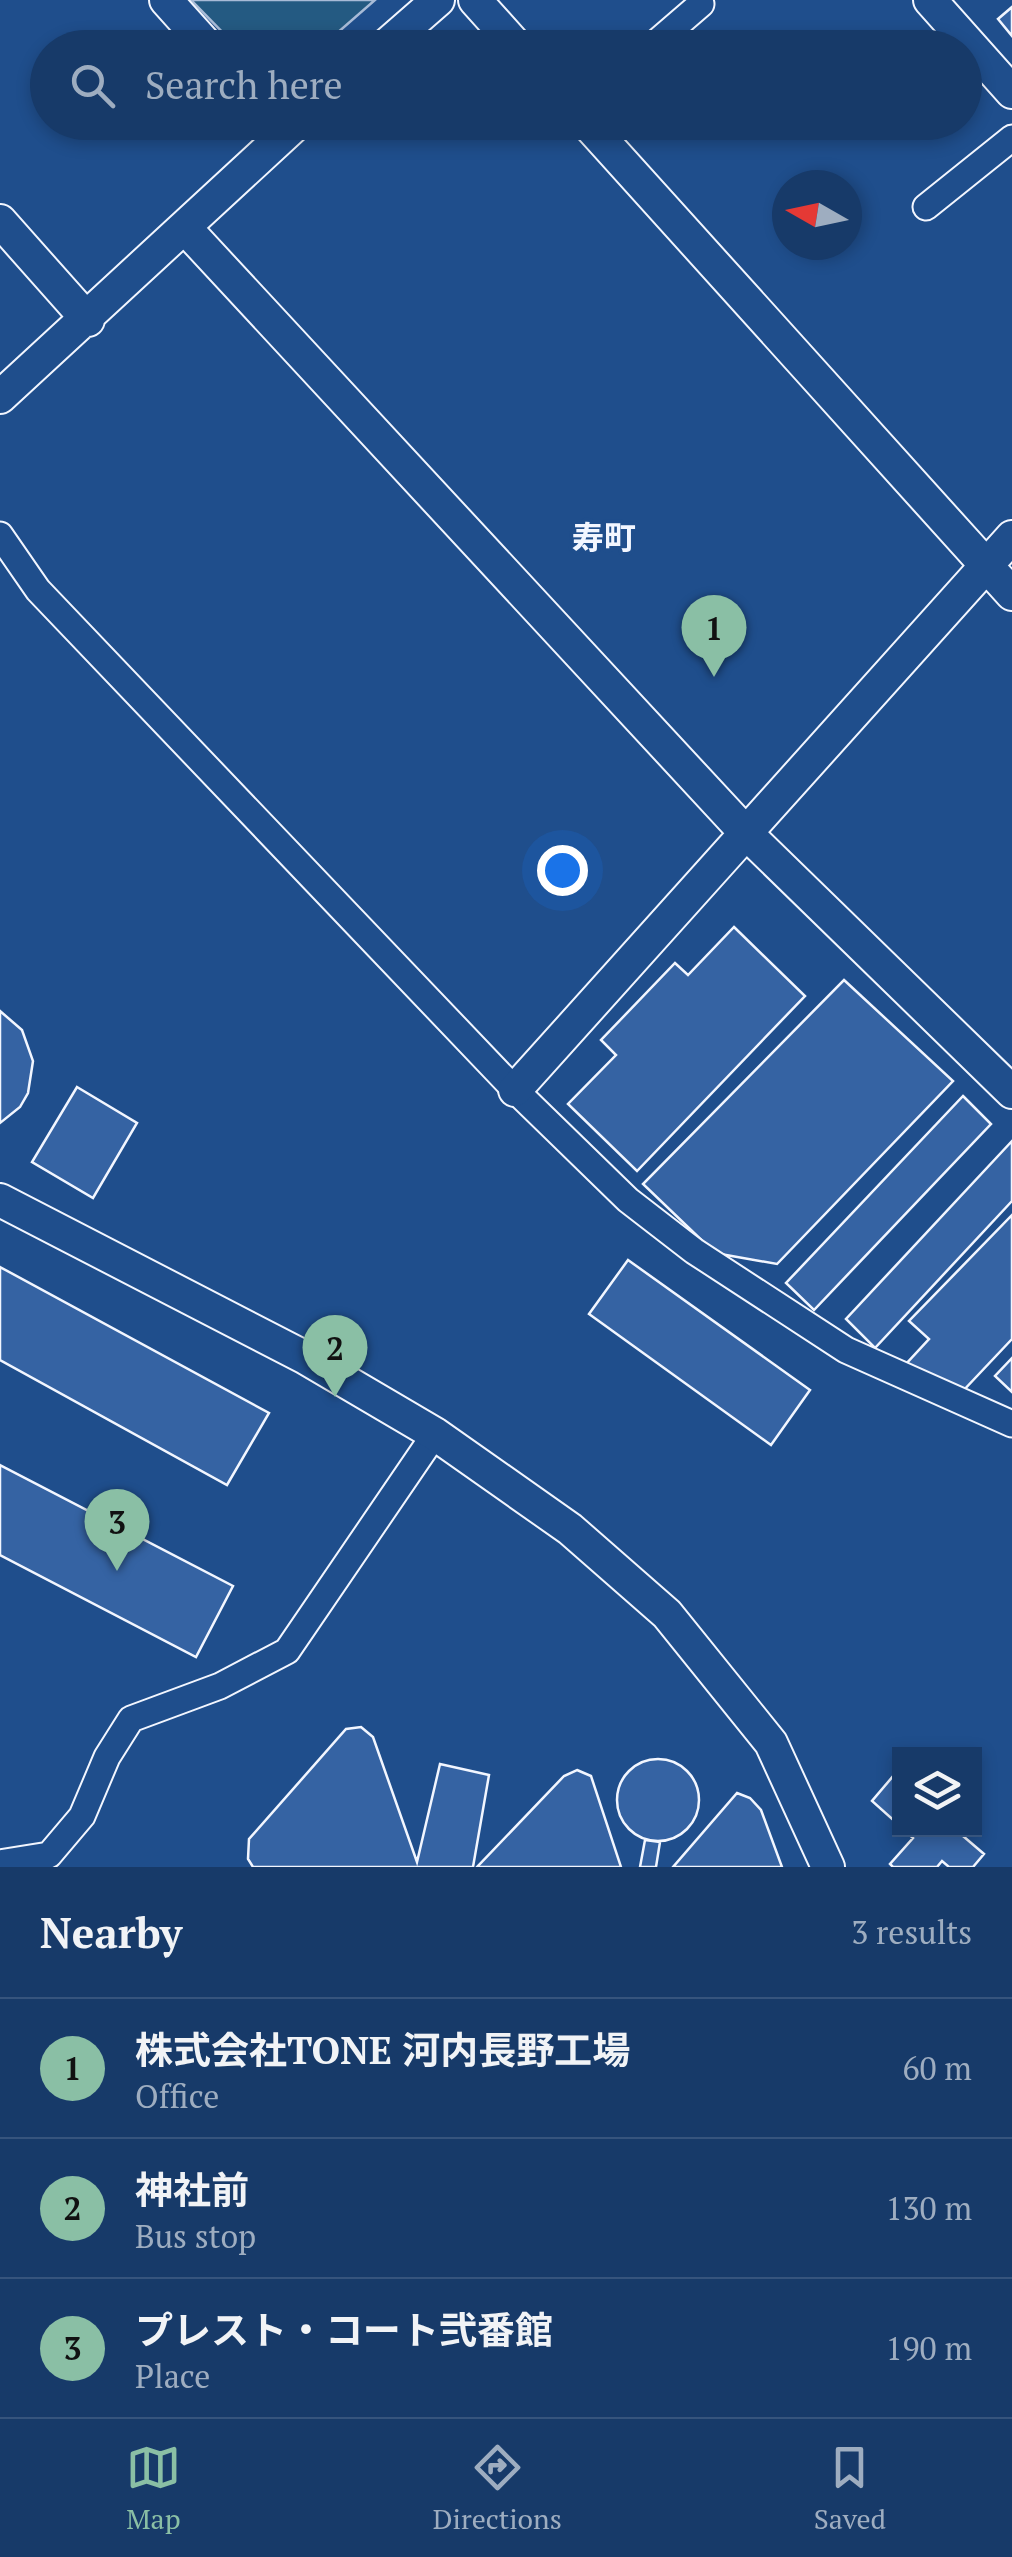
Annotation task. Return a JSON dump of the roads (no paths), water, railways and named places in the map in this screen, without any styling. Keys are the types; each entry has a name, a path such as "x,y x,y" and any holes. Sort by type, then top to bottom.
{"street":[{"path":"166,0 193,30"},
{"path":"404,30 438,0"},
{"path":"476,0 502,30"},
{"path":"930,0 957,30"},
{"path":"671,30 701,4"},
{"path":"982,58 1012,92"},
{"path":"926,207 1012,138"},
{"path":"0,397 186,229 273,140"},
{"path":"602,140 1012,594"},
{"path":"0,221 88,320"},
{"path":"186,229 744,831 1012,1092"},
{"path":"0,536 38,590 515,1090 628,1200 694,1251 846,1350 1012,1424"},
{"path":"515,1090 1012,537"},
{"path":"0,1200 304,1357 435,1434 570,1529 667,1614 771,1743 828,1867"},
{"path":"0,1863 49,1855 82,1816 106,1757 130,1719 220,1686 287,1651 435,1434"}],"place":[{"name":"株式会社TONE 河内長野工場","path":"714,677"},
{"name":"神社前","path":"335,1397"},
{"name":"プレスト・コート弐番館","path":"117,1571"}],"district":[{"name":"寿町","path":"604,537"}]}
